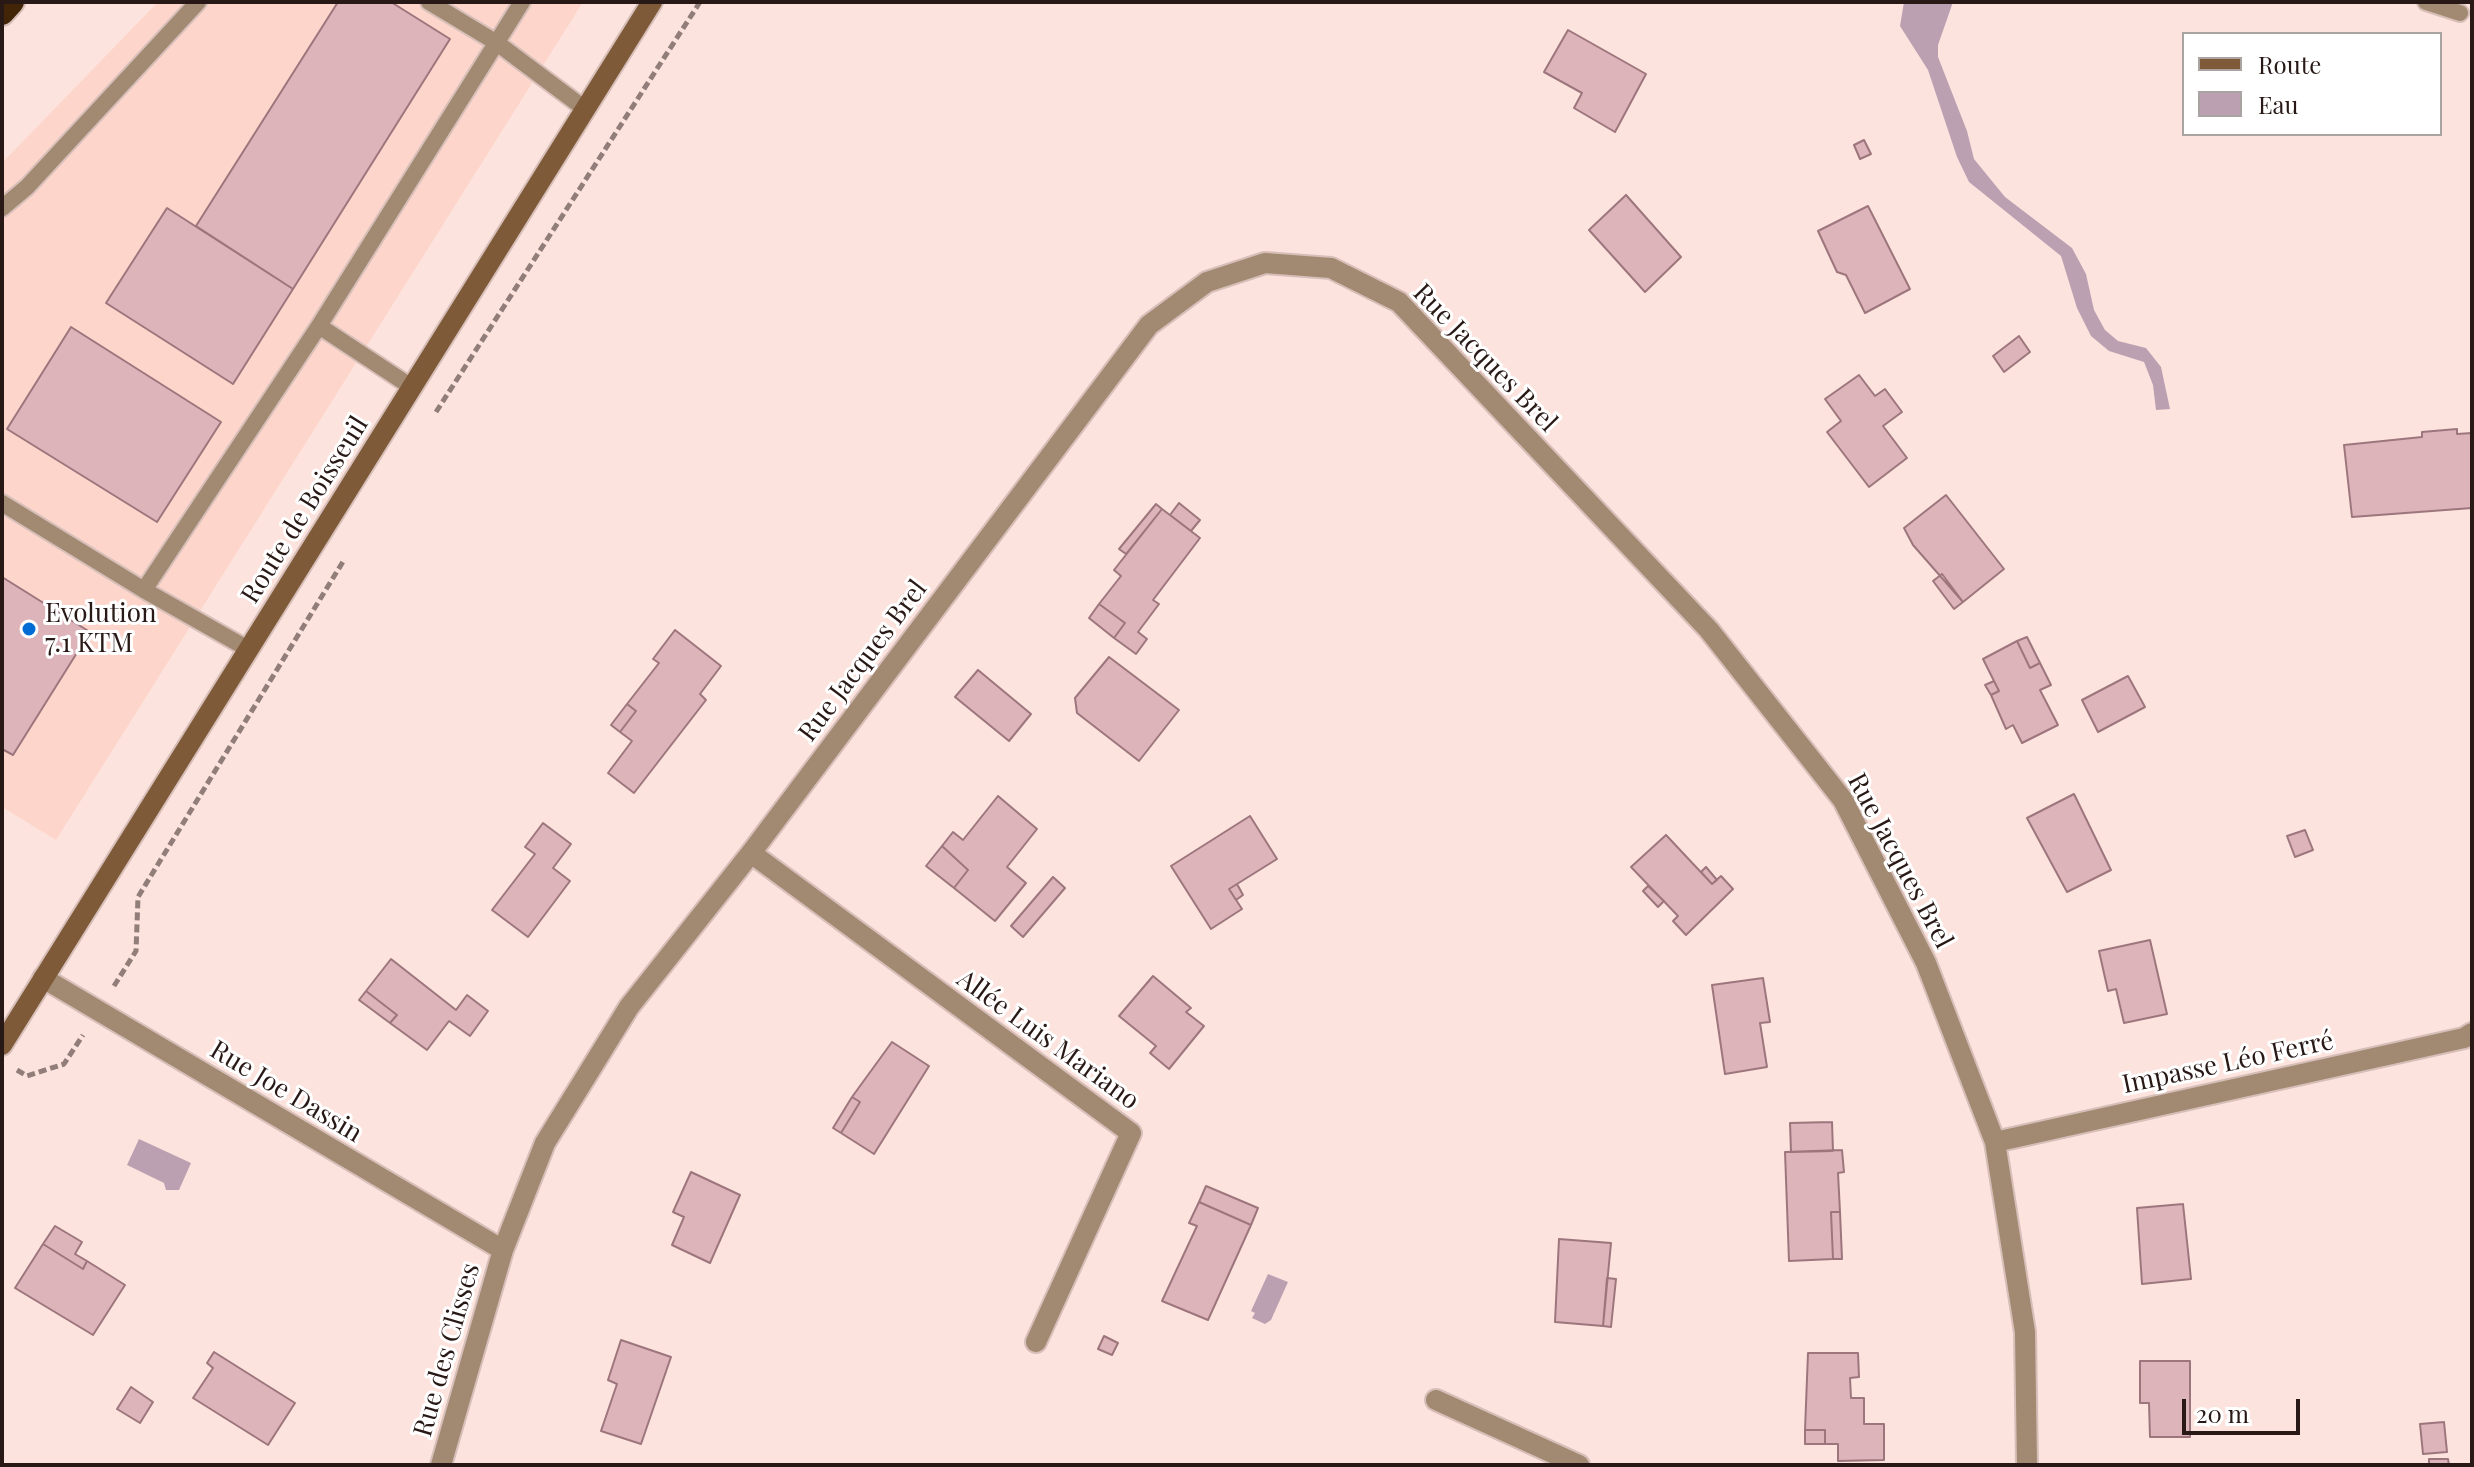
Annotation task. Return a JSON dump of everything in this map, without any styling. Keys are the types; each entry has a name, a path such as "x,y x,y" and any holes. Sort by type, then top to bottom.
{"highway":[{"path":"2,13 12,2"}],"main road":[{"name":"Route de Boisseuil","path":"2,1045 652,2"}],"street":[{"name":"Rue Jacques Brel","path":"503,1250 545,1143 629,1007 751,853 1149,325 1207,282 1265,263 1331,268 1399,302 1709,630 1843,800 1926,963 1995,1142 2025,1332 2027,1465"},
{"name":"Allée Luis Mariano","path":"751,853 1131,1133 1036,1342"},
{"name":"Rue Joe Dassin","path":"43,978 503,1250"},
{"name":"Impasse Léo Ferré","path":"1995,1142 2464,1038 2472,1033"},
{"name":"Rue des Clisses","path":"441,1465 503,1250"},
{"path":"1436,1400 1579,1465"}],"lane":[{"path":"2,208 27,187 198,2"},
{"path":"429,2 497,43 585,109"},
{"path":"144,590 319,326 522,2"},
{"path":"2426,2 2460,13"},
{"path":"319,326 413,388"},
{"path":"2,503 248,649"}],"path":[{"path":"428,425 700,2"},
{"path":"15,1069 27,1076 64,1064 136,951 138,897 347,555"}],"shaded area":[{"path":"158,2 583,2 56,840 2,807 2,163"}],"water":[{"path":"1904,2 1953,2 1938,45 1938,57 1967,131 1974,159 2005,197 2072,248 2086,274 2094,310 2105,330 2118,341 2146,348 2161,367 2170,409 2156,410 2153,385 2144,362 2109,351 2091,336 2077,308 2061,256 1969,182 1957,157 1928,70 1900,26"},
{"path":"139,1139 191,1163 179,1190 166,1190 164,1183 127,1165"},
{"path":"1268,1274 1288,1282 1271,1320 1265,1324 1252,1318 1255,1313 1251,1311"}],"building":[{"path":"338,2 391,2 450,39 293,289 196,226"},
{"path":"1568,30 1646,74 1615,132 1574,108 1582,93 1544,72"},
{"path":"1864,140 1871,154 1860,159 1854,145"},
{"path":"1626,195 1681,257 1645,292 1589,230"},
{"path":"1868,206 1910,289 1865,313 1846,275 1837,272 1818,231"},
{"path":"167,208 293,289 233,384 106,303"},
{"path":"71,327 221,422 157,522 7,429"},
{"path":"2019,336 2030,352 2004,372 1993,356"},
{"path":"1859,375 1875,396 1885,389 1902,412 1883,426 1907,458 1869,487 1827,432 1841,421 1825,399"},
{"path":"2457,429 2457,434 2472,433 2472,508 2352,517 2344,445 2422,437 2422,432"},
{"path":"1946,495 2004,569 1963,602 1913,545 1904,528"},
{"path":"1179,503 1200,520 1191,531 1170,515"},
{"path":"1156,504 1162,509 1126,554 1119,549"},
{"path":"1162,509 1200,538 1153,600 1159,604 1138,632 1147,639 1136,654 1114,638 1125,623 1099,604 1121,576 1114,570"},
{"path":"1942,574 1963,602 1954,609 1933,581"},
{"path":"2,577 90,632 13,755 2,749"},
{"path":"1099,604 1125,623 1114,638 1089,618"},
{"path":"675,630 721,666 700,694 706,700 634,793 608,773 632,741 620,732 636,711 627,704 659,663 653,659"},
{"path":"2027,637 2040,663 2030,668 2017,641"},
{"path":"2017,641 2030,668 2040,663 2051,685 2040,690 2058,725 2022,743 2013,725 2006,729 1991,695 1999,691 1983,659"},
{"path":"1109,657 1179,710 1139,761 1077,713 1075,698"},
{"path":"978,670 1031,714 1009,741 955,697"},
{"path":"2128,676 2145,707 2098,732 2082,700"},
{"path":"1994,681 1999,691 1991,695 1985,685"},
{"path":"627,704 636,711 620,732 611,725"},
{"path":"2074,794 2111,870 2067,892 2027,818"},
{"path":"998,796 1037,829 1007,867 1026,883 995,921 954,888 968,870 942,846 953,832 963,840"},
{"path":"1250,816 1277,859 1229,889 1242,909 1211,929 1171,866"},
{"path":"543,823 571,844 553,868 570,881 528,937 492,910 535,854 525,847"},
{"path":"2305,830 2313,850 2295,857 2287,836"},
{"path":"1666,835 1712,884 1721,876 1733,889 1686,935 1673,921 1678,916 1631,867"},
{"path":"942,846 968,870 954,888 926,866"},
{"path":"1706,867 1717,880 1712,884 1701,872"},
{"path":"1053,877 1065,888 1023,937 1011,926"},
{"path":"1237,884 1243,895 1236,900 1229,889"},
{"path":"1648,886 1664,901 1658,907 1643,891"},
{"path":"2150,940 2167,1014 2124,1023 2116,989 2108,991 2099,951"},
{"path":"391,959 456,1010 467,995 488,1011 470,1036 449,1021 427,1050 390,1023 397,1015 366,991"},
{"path":"1153,976 1191,1008 1186,1012 1204,1026 1169,1069 1150,1053 1156,1046 1119,1016"},
{"path":"1763,978 1770,1022 1760,1023 1767,1067 1725,1074 1712,985"},
{"path":"366,991 397,1015 390,1023 359,1000"},
{"path":"892,1042 929,1066 874,1154 841,1133 860,1102 852,1097"},
{"path":"852,1097 860,1102 841,1133 833,1128"},
{"path":"1832,1122 1833,1151 1791,1152 1790,1123"},
{"path":"1842,1150 1844,1172 1838,1173 1840,1212 1831,1212 1833,1259 1789,1261 1785,1152"},
{"path":"691,1172 740,1195 710,1263 672,1245 684,1217 673,1212"},
{"path":"1206,1186 1258,1208 1251,1225 1199,1202"},
{"path":"1199,1202 1251,1225 1208,1320 1162,1301 1197,1226 1189,1223"},
{"path":"2183,1204 2191,1279 2142,1284 2137,1208"},
{"path":"1831,1212 1840,1212 1842,1259 1833,1259"},
{"path":"55,1226 82,1242 75,1254 87,1261 83,1269 43,1244"},
{"path":"1559,1239 1611,1243 1603,1326 1555,1322"},
{"path":"43,1244 83,1269 87,1261 125,1285 93,1335 15,1288"},
{"path":"1607,1278 1616,1279 1611,1327 1603,1326"},
{"path":"1104,1336 1118,1343 1112,1355 1098,1349"},
{"path":"621,1340 671,1357 641,1444 601,1431 617,1384 608,1380"},
{"path":"214,1352 295,1403 268,1445 193,1398 213,1368 207,1363"},
{"path":"1808,1353 1858,1353 1859,1377 1850,1378 1851,1398 1864,1398 1864,1424 1884,1424 1884,1460 1838,1461 1838,1444 1825,1444 1825,1430 1805,1430"},
{"path":"2140,1361 2190,1361 2190,1437 2150,1437 2149,1403 2140,1403"},
{"path":"131,1387 153,1402 140,1423 117,1409"},
{"path":"2444,1422 2447,1452 2423,1454 2420,1424"},
{"path":"1805,1430 1825,1430 1825,1444 1805,1444"},
{"path":"2429,1459 2448,1459 2449,1465 2429,1465"}],"place":[{"name":"Evolution 7.1 KTM","path":"29,629"}]}
